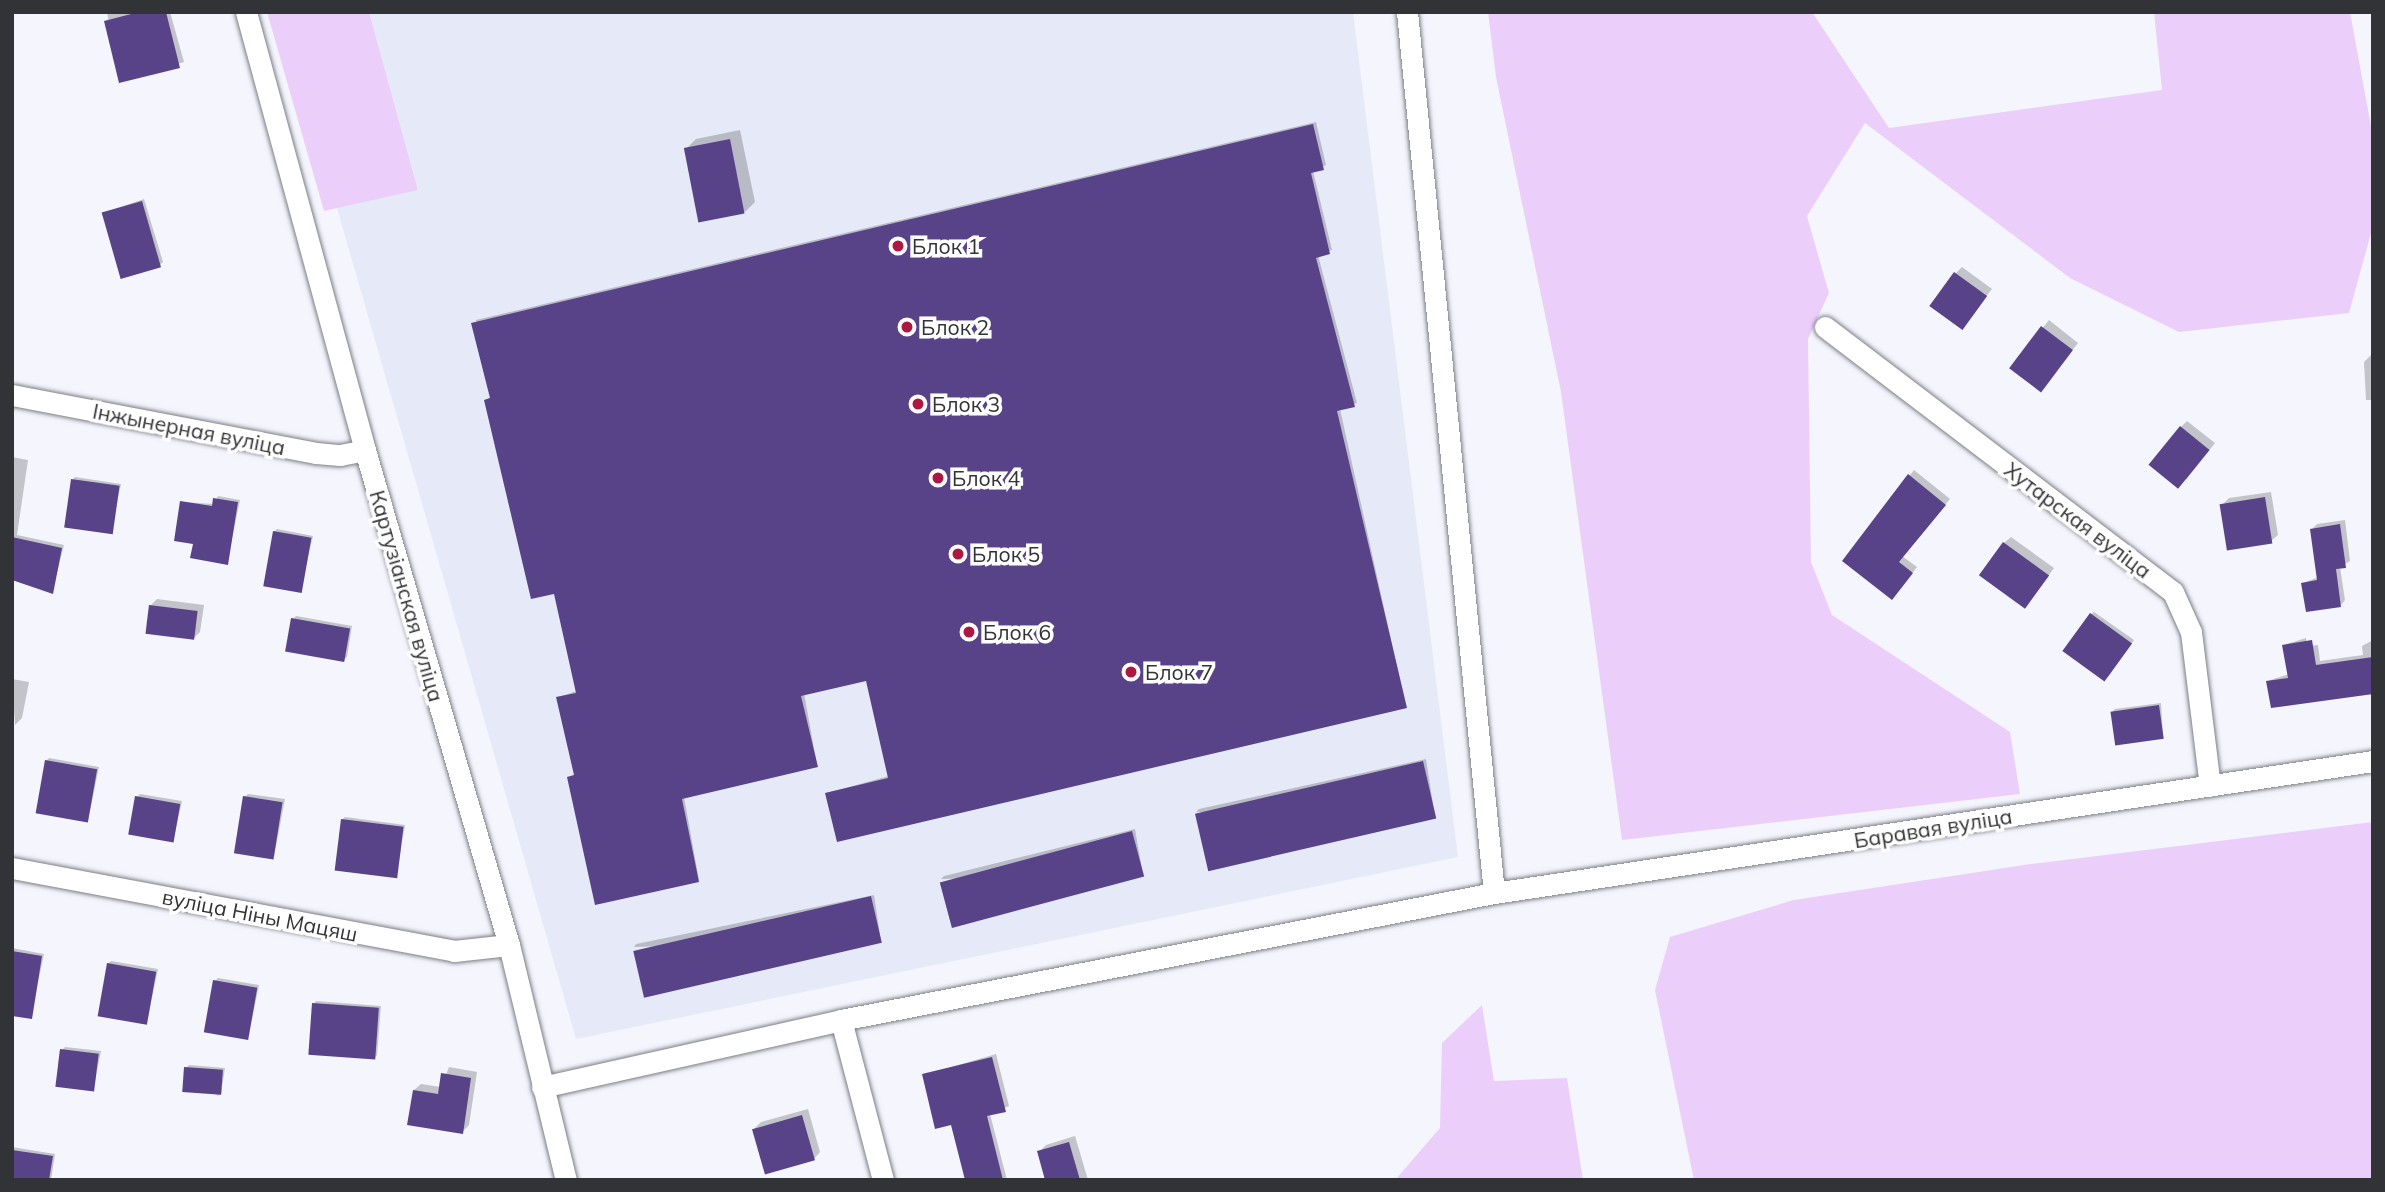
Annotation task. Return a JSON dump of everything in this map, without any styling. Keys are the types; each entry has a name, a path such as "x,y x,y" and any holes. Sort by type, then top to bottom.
{"street":[{"name":"Картузіанская вуліца","path":"246,12 365,450 509,945 566,1180"},
{"path":"1406,12 1494,894"},
{"name":"Хутарская вуліца","path":"1825,327 2173,593 2192,632 2210,786"},
{"name":"Інжынерная вуліца","path":"12,395 316,453 340,455 365,450"},
{"name":"Баравая вуліца","path":"542,1087 841,1020 1494,894 2373,761"},
{"name":"вуліца Ніны Мацяш","path":"12,868 454,951 509,945"},
{"path":"841,1020 883,1180"}],"shaded area":[{"path":"267,12 369,12 418,190 324,211"},
{"path":"369,12 1353,12 1458,857 576,1039 337,208 418,189"},
{"path":"1488,12 1812,12 1889,128 2162,90 2154,12 2350,12 2373,137 2373,226 2349,313 2179,332 2070,278 1865,123 1807,216 1829,293 1808,339 1811,562 1832,615 2010,732 2020,794 1622,840 1561,392 1496,77"},
{"path":"2373,822 2373,1180 1694,1180 1655,990 1670,937 1794,900 2031,864"},
{"path":"1482,1005 1494,1081 1567,1078 1583,1180 1395,1180 1440,1128 1442,1043"}],"building":[{"path":"139,12 166,12 180,68 119,83 104,21"},
{"path":"1313,124 1324,170 1311,173 1330,254 1316,258 1355,407 1337,411 1407,708 837,842 825,793 888,778 866,681 801,696 818,767 682,799 699,882 595,905 567,777 574,775 556,697 576,693 554,594 531,599 484,400 490,398 471,323"},
{"path":"730,139 745,214 698,223 684,148"},
{"path":"142,201 161,267 121,279 102,213"},
{"path":"1954,272 1987,296 1962,330 1929,306"},
{"path":"2041,326 2073,350 2041,392 2009,368"},
{"path":"2180,426 2210,450 2178,489 2149,465"},
{"path":"1908,474 1946,505 1899,562 1913,573 1892,600 1842,561"},
{"path":"71,479 120,486 113,534 64,528"},
{"path":"2265,497 2272,543 2227,551 2220,504"},
{"path":"213,498 238,502 228,565 190,558 193,544 174,541 180,501 212,506"},
{"path":"2340,524 2346,568 2336,569 2341,607 2306,612 2301,583 2317,580 2310,529"},
{"path":"273,531 311,538 302,593 263,586"},
{"path":"12,537 62,548 53,594 12,580"},
{"path":"2003,542 2049,576 2025,609 1979,575"},
{"path":"149,605 198,611 194,640 145,634"},
{"path":"2090,613 2132,644 2104,682 2062,651"},
{"path":"291,618 350,628 344,662 285,651"},
{"path":"2312,640 2316,665 2373,657 2373,694 2271,708 2266,681 2288,678 2282,645"},
{"path":"2159,705 2164,739 2115,745 2110,712"},
{"path":"45,760 97,769 88,822 36,813"},
{"path":"1423,761 1436,818 1208,871 1195,814"},
{"path":"135,796 180,804 174,842 128,834"},
{"path":"243,796 283,802 273,860 234,853"},
{"path":"341,819 404,827 397,878 335,871"},
{"path":"1132,831 1144,876 952,928 940,883"},
{"path":"871,896 882,943 644,998 633,951"},
{"path":"12,951 42,956 32,1019 12,1016"},
{"path":"107,963 156,972 147,1025 98,1016"},
{"path":"213,980 257,988 248,1040 204,1032"},
{"path":"312,1003 379,1008 375,1060 308,1055"},
{"path":"60,1049 99,1054 94,1091 55,1087"},
{"path":"992,1057 1006,1112 987,1116 1003,1180 965,1180 951,1125 935,1129 922,1074"},
{"path":"184,1067 223,1070 221,1095 182,1092"},
{"path":"441,1073 471,1078 463,1134 407,1125 413,1090 438,1094"},
{"path":"802,1115 815,1160 765,1175 752,1129"},
{"path":"1069,1142 1080,1180 1045,1180 1037,1151"},
{"path":"12,1150 53,1156 49,1180 12,1180"}],"place":[{"name":"Блок 1","path":"898,246"},
{"name":"Блок 2","path":"907,327"},
{"name":"Блок 3","path":"918,404"},
{"name":"Блок 4","path":"938,478"},
{"name":"Блок 5","path":"958,554"},
{"name":"Блок 6","path":"969,632"},
{"name":"Блок 7","path":"1131,672"}]}
